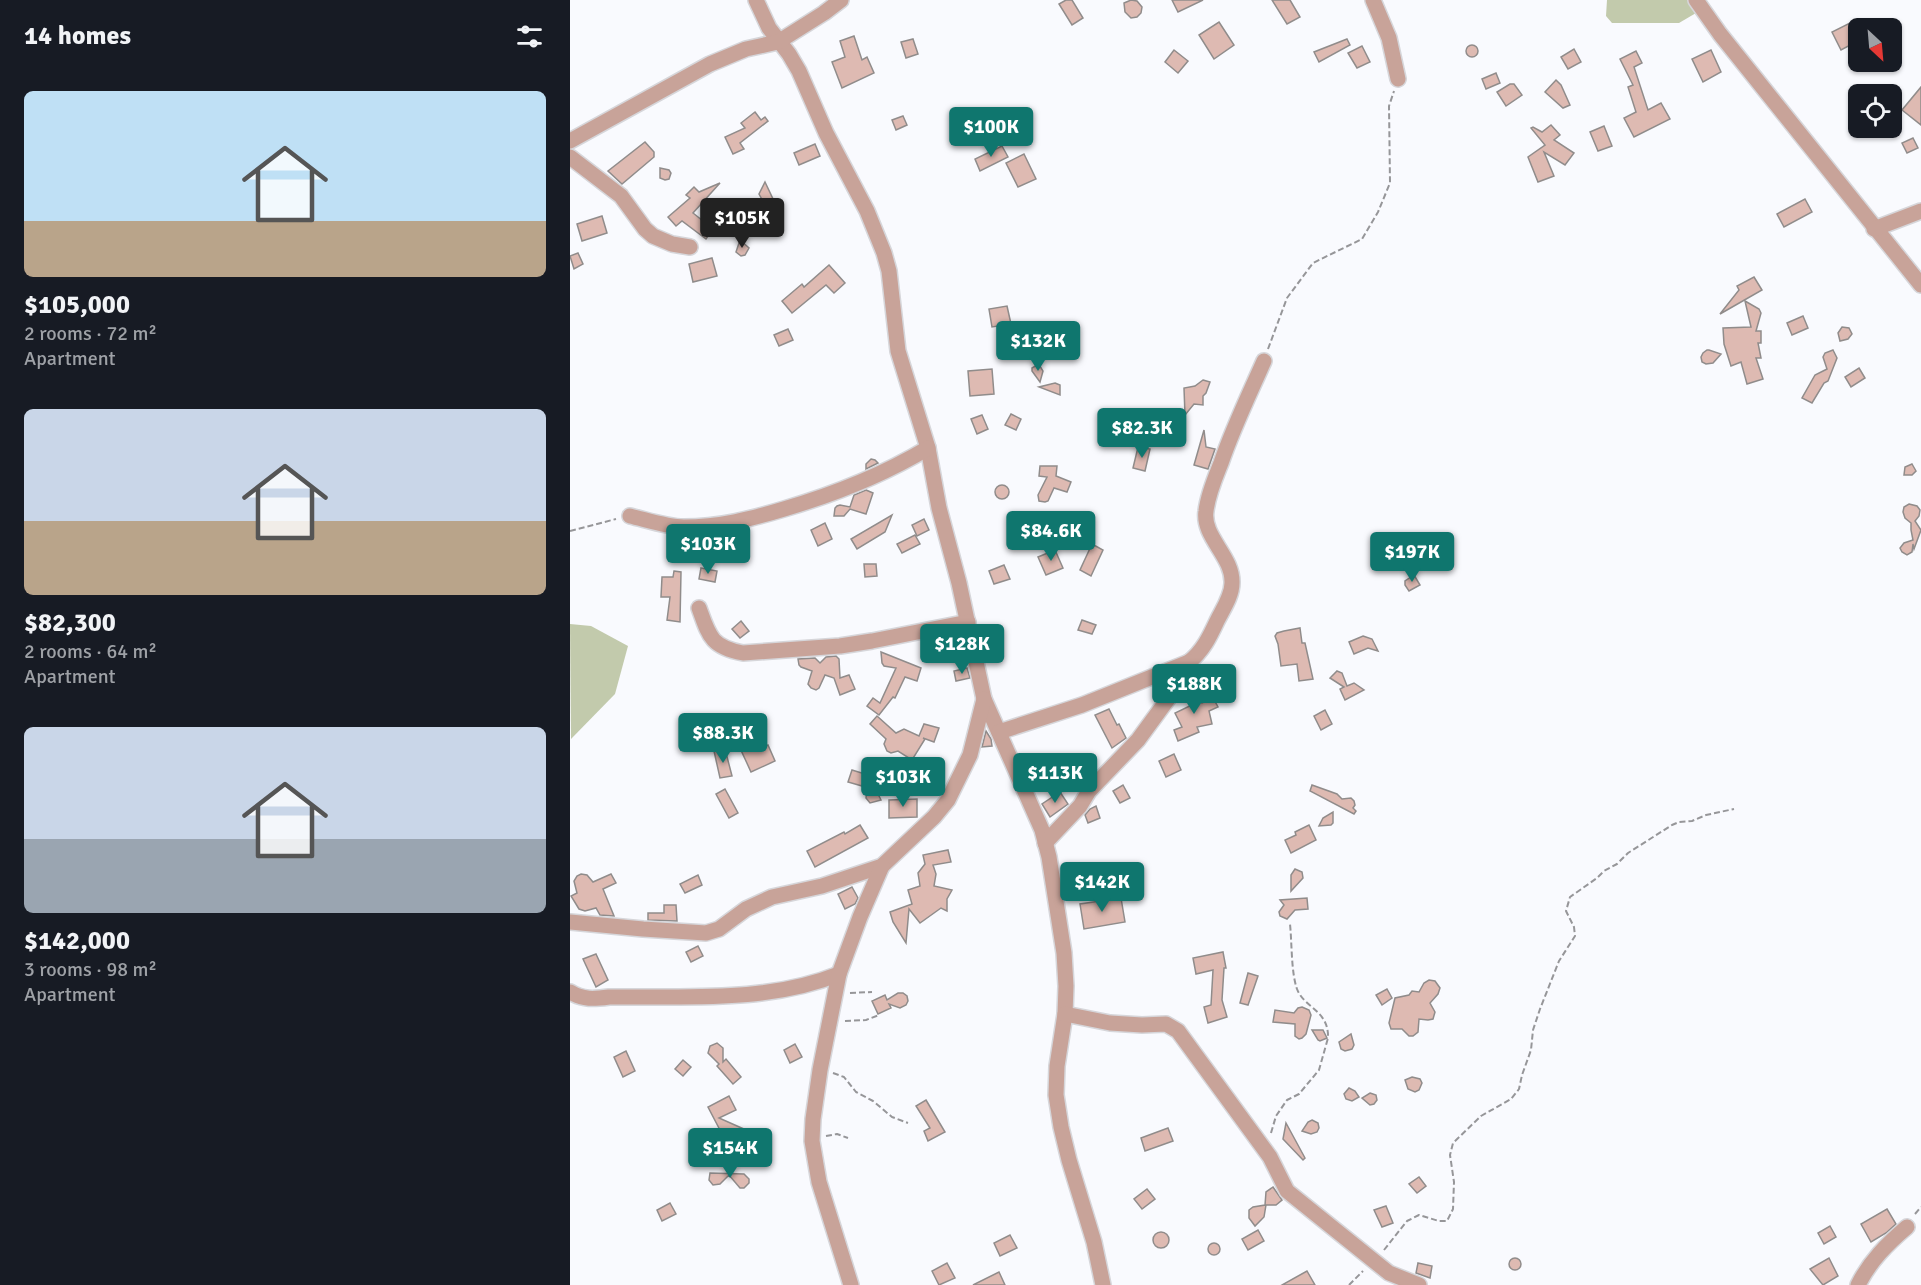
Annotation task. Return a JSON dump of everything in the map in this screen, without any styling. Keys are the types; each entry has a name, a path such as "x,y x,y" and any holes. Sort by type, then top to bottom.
{"street":[{"path":"756,0 769,28 799,71 826,133 878,236 889,271 898,351 928,448 984,699 1042,830 1049,857 1064,953 1066,986 1056,1095 1069,1160 1094,1242 1103,1285"},
{"path":"570,141 710,64 746,49 778,42 824,14 841,0"},
{"path":"1373,0 1389,38 1398,79"},
{"path":"1696,0 1720,34 1921,285"},
{"path":"570,157 621,196 645,229 653,236 672,244 690,247"},
{"path":"1874,229 1921,211"},
{"path":"999,732 1082,705 1189,662 1198,655 1208,640 1230,594 1232,584 1229,568 1207,525 1205,515 1208,500 1229,441 1264,361"},
{"path":"630,516 682,527 726,524 814,500 879,475 928,448"},
{"path":"699,608 705,628 716,645 727,650 743,652 840,646 968,622"},
{"path":"1045,843 1080,806 1089,791 1138,740 1168,699 1189,662"},
{"path":"851,1285 819,1182 812,1141 814,1106 839,974 882,866 934,818 948,800 970,755 984,699"},
{"path":"570,922 706,933 718,929 746,909 772,897 822,886 882,866"},
{"path":"570,992 592,999 731,996 805,986 839,974"},
{"path":"1065,1014 1110,1023 1171,1026 1184,1038 1275,1164 1287,1191 1389,1273 1419,1285"},
{"path":"1858,1285 1882,1248 1907,1227"}],"path":[{"path":"1264,361 1287,298 1313,263 1362,239 1378,212 1390,183 1389,106 1398,79"},
{"path":"570,531 630,516"},
{"path":"1348,1285 1376,1261 1407,1221 1419,1215 1447,1221 1453,1209 1454,1182 1450,1155 1453,1143 1481,1116 1511,1099 1519,1089 1540,1009 1559,961 1575,936 1574,927 1566,911 1570,897 1617,864 1628,853 1672,825 1734,809"},
{"path":"1263,1149 1271,1134 1276,1116 1287,1100 1299,1094 1319,1070 1328,1038 1322,1015 1300,997 1296,988 1293,978 1290,924"},
{"path":"835,993 872,992"},
{"path":"830,1020 866,1020 879,1015"},
{"path":"820,1070 824,1074 835,1072 844,1077 856,1092 873,1101 892,1117 908,1123"},
{"path":"812,1141 837,1134 848,1138"}],"green space":[{"path":"1607,0 1693,0 1696,4 1696,13 1679,23 1612,23 1606,16"},
{"path":"570,624 591,626 628,646 615,694 571,739"}],"building":[{"path":"1072,0 1083,18 1072,25 1059,4"},
{"path":"1131,0 1137,1 1142,7 1137,17 1131,18 1125,12 1124,3"},
{"path":"1172,0 1203,0 1178,12"},
{"path":"1272,0 1290,0 1300,17 1287,24"},
{"path":"1219,22 1234,45 1214,59 1199,35"},
{"path":"1848,24 1848,46 1841,50 1832,32"},
{"path":"854,36 862,60 867,57 874,73 842,88 832,62 845,57 840,41"},
{"path":"913,39 918,54 906,58 901,42"},
{"path":"1347,39 1350,45 1319,62 1314,52"},
{"path":"1474,45 1477,46 1477,56 1470,57 1467,56 1466,49 1467,46"},
{"path":"1362,46 1370,62 1357,68 1348,53"},
{"path":"1574,49 1581,62 1568,69 1561,57"},
{"path":"1174,50 1188,61 1178,73 1165,62"},
{"path":"1711,50 1721,72 1703,82 1692,59"},
{"path":"1636,51 1642,63 1634,67 1648,110 1661,103 1670,119 1634,137 1624,118 1636,112 1628,87 1633,85 1620,59"},
{"path":"1496,73 1500,83 1486,89 1482,79"},
{"path":"1556,80 1561,85 1570,105 1563,108 1545,92"},
{"path":"1514,84 1522,95 1506,106 1497,92"},
{"path":"1921,87 1921,125 1902,110"},
{"path":"755,112 761,120 765,117 768,121 740,143 744,149 733,154 725,137 745,128 741,123"},
{"path":"903,116 907,125 896,130 892,120"},
{"path":"1551,125 1560,135 1554,140 1574,153 1565,165 1544,152 1554,176 1538,182 1528,157 1545,145 1531,128 1542,132"},
{"path":"1604,126 1612,146 1598,151 1590,132"},
{"path":"1913,138 1918,148 1907,153 1902,143"},
{"path":"645,142 654,152 654,157 622,184 608,171"},
{"path":"815,144 820,156 799,165 794,153"},
{"path":"1002,146 1008,157 980,171 975,159"},
{"path":"1024,154 1036,179 1018,187 1006,163"},
{"path":"660,168 669,170 671,173 669,179 660,178"},
{"path":"765,182 773,199 764,203 759,194"},
{"path":"720,183 693,213 713,229 706,239 682,221 676,226 668,217 690,198 686,195 694,187 699,192"},
{"path":"1805,199 1812,212 1784,227 1777,214"},
{"path":"602,216 607,233 582,241 577,224"},
{"path":"740,240 749,248 745,255 741,256 736,252"},
{"path":"578,253 583,264 574,269 570,256"},
{"path":"712,258 717,276 693,282 689,264"},
{"path":"829,265 845,283 834,293 826,285 792,313 782,301 802,284 804,287"},
{"path":"1754,277 1762,290 1720,314 1739,290 1737,286"},
{"path":"1745,301 1759,309 1761,313 1756,331 1761,331 1761,343 1758,343 1761,358 1756,358 1763,379 1747,384 1741,362 1731,366 1724,344 1723,328 1751,327"},
{"path":"1007,306 1011,324 992,327 989,309"},
{"path":"1803,316 1808,328 1792,335 1787,323"},
{"path":"1842,327 1849,328 1852,334 1848,339 1840,341 1838,333"},
{"path":"788,329 793,340 779,346 774,335"},
{"path":"1707,350 1721,354 1713,363 1706,364 1702,362 1701,357"},
{"path":"1833,350 1837,358 1828,381 1824,383 1812,403 1802,398 1815,375 1827,369 1823,357 1825,353"},
{"path":"1037,365 1043,371 1040,382 1032,371 1032,368"},
{"path":"1859,368 1865,378 1851,387 1845,377"},
{"path":"992,369 994,394 970,396 968,371"},
{"path":"1203,380 1210,382 1203,396 1203,405 1194,404 1185,415 1184,388 1195,386"},
{"path":"1055,383 1060,385 1060,395 1039,387"},
{"path":"1153,409 1160,428 1149,433 1141,414"},
{"path":"1011,414 1021,419 1016,430 1005,425"},
{"path":"982,415 988,429 977,434 971,419"},
{"path":"1204,430 1206,447 1215,449 1208,469 1194,465"},
{"path":"1138,447 1150,449 1145,471 1133,468"},
{"path":"871,459 878,463 866,469 866,464"},
{"path":"1912,464 1916,471 1912,475 1904,475 1905,467"},
{"path":"1040,466 1057,466 1056,476 1071,482 1067,492 1054,488 1048,501 1039,501 1038,495 1047,477 1039,476"},
{"path":"1002,485 1007,487 1009,492 1007,497 1002,499 997,497 995,492 997,487"},
{"path":"866,490 873,493 866,514 850,509 844,516 834,516 837,506 850,507 854,495"},
{"path":"1909,504 1917,506 1920,510 1915,521 1921,530 1914,549 1913,544 1912,552 1907,555 1900,548 1904,543 1913,540 1911,523 1905,518 1903,512 1904,507"},
{"path":"892,515 885,532 857,549 851,539"},
{"path":"924,519 929,530 917,536 912,525"},
{"path":"825,523 832,539 818,546 811,530"},
{"path":"915,535 920,544 902,553 897,544"},
{"path":"1092,544 1103,550 1091,576 1080,570"},
{"path":"1055,550 1063,568 1046,575 1038,557"},
{"path":"864,564 876,564 877,576 865,577"},
{"path":"1004,565 1010,579 994,584 989,571"},
{"path":"701,568 717,571 715,582 699,579"},
{"path":"674,571 681,572 680,622 667,620 670,597 661,597 662,577 673,577"},
{"path":"1414,575 1420,585 1409,591 1405,581"},
{"path":"1082,620 1096,625 1092,634 1078,630"},
{"path":"741,621 749,631 740,638 732,629"},
{"path":"1300,628 1313,679 1299,681 1297,664 1281,666 1275,636 1277,633"},
{"path":"1363,636 1372,639 1378,651 1368,648 1354,654 1349,642"},
{"path":"881,652 921,668 917,681 905,677 895,698 893,697 879,715 867,706 873,698 880,703 896,668 884,666"},
{"path":"836,656 839,659 840,678 849,675 855,689 840,695 834,678 825,675 819,688 816,690 811,688 808,684 812,671 801,667 798,659 815,658 820,663 826,657"},
{"path":"967,668 970,678 956,681 954,671"},
{"path":"1337,671 1342,673 1347,686 1354,683 1364,690 1345,700 1340,689 1344,687 1330,678"},
{"path":"1191,687 1199,688 1202,703 1213,698 1218,707 1209,711 1212,724 1197,727 1199,732 1178,741 1174,730 1182,727 1175,713 1196,703 1189,694"},
{"path":"1109,709 1126,738 1112,748 1095,715"},
{"path":"1325,710 1332,724 1321,730 1314,716"},
{"path":"877,716 896,733 904,729 919,736 924,724 939,728 934,742 923,738 925,739 912,760 898,751 891,753 887,751 884,744 886,739 870,724"},
{"path":"986,731 992,746 982,747"},
{"path":"757,739 761,748 768,745 775,761 751,772 740,748"},
{"path":"725,749 732,776 720,778 714,751"},
{"path":"1174,754 1181,770 1166,777 1159,761"},
{"path":"852,770 865,774 862,786 848,782"},
{"path":"1123,785 1130,798 1120,803 1113,791"},
{"path":"1312,785 1337,794 1342,799 1351,798 1356,811 1354,814 1310,791"},
{"path":"725,789 738,813 729,818 716,794"},
{"path":"867,789 876,790 881,800 870,803 866,798"},
{"path":"1060,792 1068,804 1050,817 1042,804"},
{"path":"917,799 917,817 889,818 889,800"},
{"path":"1096,806 1100,818 1088,823 1085,815"},
{"path":"1333,812 1331,825 1319,826 1323,818"},
{"path":"860,825 868,838 815,867 807,851"},
{"path":"1309,825 1316,840 1291,853 1285,840"},
{"path":"948,850 951,862 933,865 936,874 934,886 952,890 947,899 947,911 941,908 920,923 909,909 906,943 893,922 890,912 912,904 908,890 920,886 918,873 925,864 923,855"},
{"path":"1295,869 1302,872 1303,878 1291,891 1291,875"},
{"path":"581,874 587,875 593,882 611,874 616,883 603,889 614,916 600,915 596,908 585,911 579,909 571,896 577,893 574,881"},
{"path":"698,875 702,885 685,893 680,884"},
{"path":"852,887 858,898 855,904 845,909 838,894"},
{"path":"1121,898 1125,922 1084,929 1080,904"},
{"path":"1307,898 1308,909 1295,910 1287,919 1280,916 1279,912 1284,905 1280,900"},
{"path":"664,905 676,905 677,921 648,920 648,913 664,913"},
{"path":"698,946 703,956 691,962 686,952"},
{"path":"1223,952 1226,968 1224,968 1222,1000 1227,1017 1208,1023 1204,1007 1211,1005 1213,970 1196,974 1193,958"},
{"path":"596,954 608,980 596,987 583,959"},
{"path":"1248,973 1258,976 1248,1005 1240,1003"},
{"path":"1429,980 1435,981 1440,988 1430,1003 1435,1012 1433,1019 1419,1019 1418,1032 1413,1036 1409,1036 1402,1029 1391,1029 1389,1023 1395,998 1409,995 1412,991 1419,992 1424,983"},
{"path":"1387,989 1392,998 1382,1005 1376,995"},
{"path":"898,993 907,996 906,1005 900,1008 889,1004 891,1008 878,1014 872,1001 885,995 887,1000"},
{"path":"1302,1007 1309,1010 1311,1015 1306,1034 1302,1038 1295,1036 1295,1024 1273,1022 1275,1010 1294,1013"},
{"path":"1312,1030 1323,1030 1327,1038 1318,1040"},
{"path":"1351,1034 1354,1045 1352,1049 1345,1051 1341,1049 1339,1042"},
{"path":"717,1043 723,1048 723,1062 726,1059 741,1077 733,1084 708,1053 710,1046"},
{"path":"795,1044 802,1057 790,1063 784,1050"},
{"path":"626,1051 635,1071 623,1077 614,1057"},
{"path":"683,1060 691,1067 683,1076 675,1069"},
{"path":"1412,1077 1420,1079 1422,1083 1419,1090 1415,1092 1408,1089 1405,1080"},
{"path":"1349,1088 1359,1097 1352,1101 1346,1099 1344,1094"},
{"path":"1370,1093 1376,1095 1377,1100 1370,1105 1362,1098"},
{"path":"729,1096 736,1110 719,1118 746,1130 741,1141 721,1132 708,1107"},
{"path":"926,1100 945,1132 928,1141 924,1131 930,1128 916,1106"},
{"path":"1312,1120 1318,1123 1317,1132 1311,1134 1302,1131 1308,1122"},
{"path":"1286,1123 1305,1158 1303,1160 1283,1139"},
{"path":"1168,1128 1173,1141 1145,1151 1141,1138"},
{"path":"718,1130 734,1157 723,1164 705,1137"},
{"path":"710,1173 744,1174 749,1179 749,1183 744,1188 740,1188 729,1175 720,1184 713,1185 709,1180"},
{"path":"1419,1177 1426,1186 1417,1193 1409,1184"},
{"path":"1273,1187 1282,1200 1276,1205 1266,1205 1264,1217 1255,1226 1249,1218 1249,1210 1265,1205 1266,1192"},
{"path":"1147,1189 1155,1199 1142,1209 1134,1199"},
{"path":"670,1203 676,1214 662,1221 657,1210"},
{"path":"1386,1206 1393,1223 1382,1227 1374,1210"},
{"path":"1887,1209 1896,1224 1871,1242 1861,1224"},
{"path":"1830,1226 1836,1237 1824,1244 1818,1233"},
{"path":"1258,1230 1264,1241 1248,1250 1242,1239"},
{"path":"1161,1232 1169,1240 1161,1248 1153,1240"},
{"path":"1010,1235 1017,1248 1000,1256 994,1243"},
{"path":"1216,1243 1220,1249 1216,1255 1212,1255 1208,1247"},
{"path":"1517,1258 1521,1264 1517,1270 1513,1270 1509,1262"},
{"path":"1829,1258 1838,1276 1823,1285 1810,1269"},
{"path":"947,1263 955,1278 939,1285 932,1271"},
{"path":"1418,1263 1432,1266 1430,1278 1416,1273"},
{"path":"1307,1271 1315,1285 1282,1285"},
{"path":"999,1272 1005,1285 973,1285"}]}
